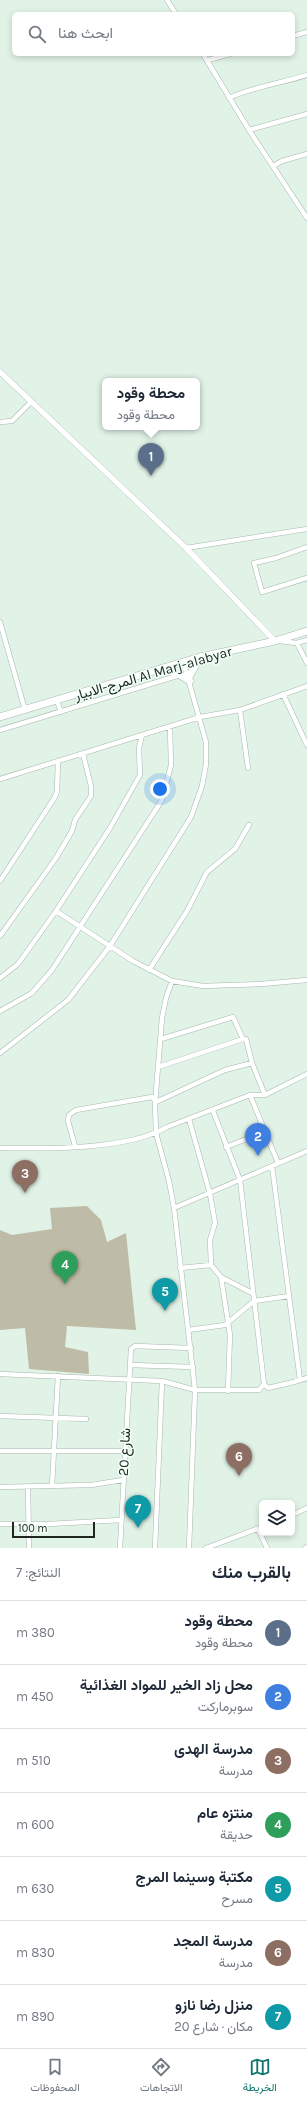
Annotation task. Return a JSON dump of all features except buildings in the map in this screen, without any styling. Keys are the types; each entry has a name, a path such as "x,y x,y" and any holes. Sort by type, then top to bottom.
{"main road":[{"name":"المرج-الابيار Al Marj-alabyar","path":"0,717 57,701 183,661 276,641 307,631"},
{"path":"162,668 180,674 189,679 200,657"}],"street":[{"path":"166,0 175,12"},
{"path":"295,35 307,32"},
{"path":"205,56 249,130 307,218"},
{"path":"208,60 223,56"},
{"path":"229,98 240,93 276,85 307,75"},
{"path":"249,130 307,114"},
{"path":"273,166 282,161 307,154"},
{"path":"0,372 186,548 276,641 297,643 307,640"},
{"path":"0,422 12,421 32,401"},
{"path":"186,548 307,529"},
{"path":"307,547 254,564 262,592 307,578"},
{"path":"0,622 25,710"},
{"path":"297,643 307,663"},
{"path":"0,1052 64,1004 110,946 176,841 200,796 206,764 206,742 183,661"},
{"path":"0,730 180,674"},
{"path":"0,779 200,717 240,710 307,686"},
{"path":"283,694 307,745"},
{"path":"57,701 61,712"},
{"path":"240,710 248,768"},
{"path":"0,1011 26,997 37,989 52,970 162,800 171,765 170,727"},
{"path":"0,978 18,964 56,911 110,828 140,775 139,748 142,736"},
{"path":"0,936 56,858 73,830 75,820 91,796 91,786 83,754"},
{"path":"0,881 54,800 58,791 58,761"},
{"path":"149,970 187,911 207,872 235,849 249,825"},
{"path":"56,911 149,970 172,981 202,986 261,984 307,980"},
{"path":"172,981 166,998 158,1067 156,1133 169,1181 174,1208 195,1390 189,1548"},
{"path":"161,1039 233,1017 243,1039 246,1039 252,1063 266,1095"},
{"path":"158,1067 243,1039"},
{"path":"156,1102 225,1070 252,1063"},
{"path":"0,1148 74,1146 119,1142 156,1133 167,1127 213,1111 250,1095 266,1095 307,1074"},
{"path":"250,1095 267,1131 278,1163"},
{"path":"74,1146 68,1121 69,1115 76,1110 152,1097 156,1102"},
{"path":"213,1111 240,1180 252,1293 264,1384 268,1388 307,1378"},
{"path":"189,1119 210,1194 215,1223 210,1240 211,1264 221,1277 252,1293"},
{"path":"226,1147 267,1131"},
{"path":"174,1208 210,1194 307,1151"},
{"path":"272,1166 300,1380"},
{"path":"180,1268 211,1264"},
{"path":"221,1277 228,1323 228,1391"},
{"path":"188,1330 228,1323 254,1301 288,1296"},
{"name":"شارع 20","path":"120,1548 124,1451 131,1349 134,1346 191,1348"},
{"path":"130,1365 193,1367"},
{"path":"0,1374 162,1381 195,1390 259,1390 264,1384"},
{"path":"52,1486 58,1376"},
{"path":"155,1548 162,1381"},
{"path":"0,1416 86,1419"},
{"path":"0,1451 124,1451"},
{"path":"0,1487 91,1485 123,1480"},
{"path":"28,1486 29,1548"},
{"path":"295,1513 307,1508"},
{"path":"0,1524 121,1520"},
{"path":"206,1548 259,1528"},
{"path":"263,1536 267,1548"}],"shaded area":[{"path":"87,1206 101,1220 107,1242 126,1233 136,1330 67,1326 65,1347 88,1352 89,1374 29,1369 25,1328 0,1330 0,1230 12,1235 52,1229 50,1208"}],"place":[{"name":"محطة وقود","path":"151,476"},
{"name":"محل زاد الخير للمواد الغذائية","path":"258,1156"},
{"name":"مدرسة الهدى","path":"25,1193"},
{"name":"منتزه عام","path":"65,1284"},
{"name":"مكتبة وسينما المرج","path":"165,1311"},
{"name":"مدرسة المجد","path":"239,1476"},
{"name":"منزل رضا نازو","path":"138,1528"}]}
